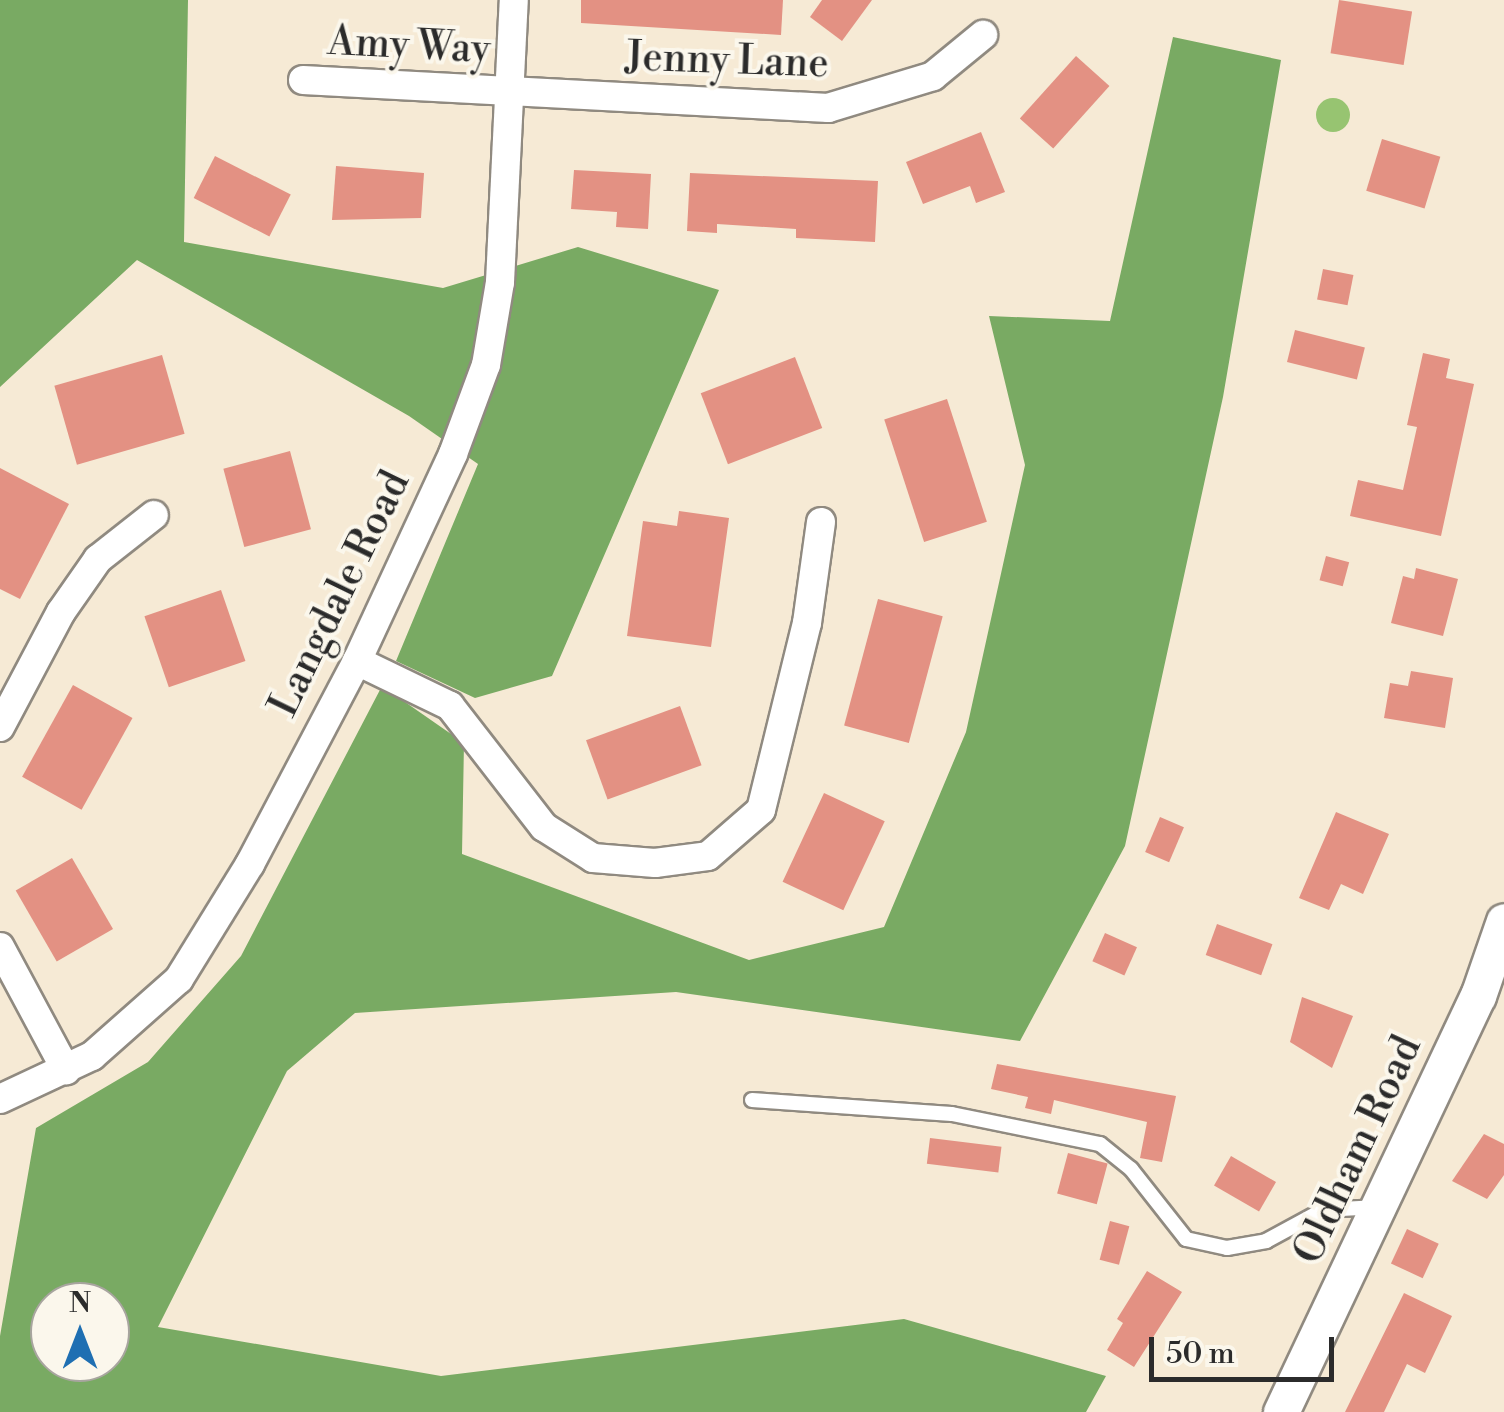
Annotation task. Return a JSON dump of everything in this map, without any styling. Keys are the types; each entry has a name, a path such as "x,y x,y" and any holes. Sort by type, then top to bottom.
{"street":[{"name":"Langdale Road","path":"0,1099 66,1070 126,1032 191,962 356,661 453,454 486,365 500,282 514,0"},
{"name":"Jenny Lane","path":"510,92 828,108 933,76 982,34"},
{"name":"Amy Way","path":"303,80 510,92"},
{"path":"0,727 61,612 98,559 154,515"},
{"path":"356,661 450,706 544,827 594,858 655,863 708,856 761,810 803,642 822,522"},
{"name":"Oldham Road","path":"1281,1412 1478,996 1504,921"},
{"path":"0,947 66,1070"}],"lane":[{"path":"752,1100 952,1114 1100,1144 1132,1170 1186,1239 1227,1248 1266,1240 1324,1210 1378,1207"}],"green space":[{"path":"0,0 188,0 184,242 443,288 578,247 719,290 552,676 475,698 396,661 478,464 409,416 137,260 0,387"},
{"path":"1173,37 1281,60 1223,397 1125,846 1020,1041 676,992 355,1013 287,1071 158,1327 441,1376 904,1319 1106,1376 1086,1412 0,1412 0,1336 36,1128 148,1062 241,956 382,686 464,743 462,854 749,960 884,927 966,732 1025,465 989,316 1110,321"},
{"path":"1333,98 1345,103 1350,115 1345,127 1333,132 1321,127 1316,115 1321,103"}],"building":[{"path":"581,0 783,0 781,35 581,23"},
{"path":"822,0 872,0 842,41 810,17"},
{"path":"1339,0 1412,12 1404,65 1331,53"},
{"path":"1076,56 1109,86 1053,149 1020,118"},
{"path":"981,132 1005,192 976,203 970,186 923,204 906,162"},
{"path":"1382,139 1440,157 1425,208 1366,191"},
{"path":"215,156 291,195 269,236 194,198"},
{"path":"336,166 424,173 421,218 332,220"},
{"path":"574,170 651,174 648,229 616,227 617,212 571,209"},
{"path":"690,173 878,181 875,242 796,238 796,229 717,224 717,233 687,231"},
{"path":"1323,269 1353,275 1348,305 1317,299"},
{"path":"1295,330 1365,347 1357,379 1287,362"},
{"path":"1423,353 1450,359 1446,378 1474,384 1441,536 1350,516 1358,480 1403,490 1417,427 1407,425"},
{"path":"162,355 185,434 77,465 54,386"},
{"path":"795,357 822,428 728,464 701,393"},
{"path":"947,399 987,522 924,542 884,419"},
{"path":"290,451 311,529 244,547 223,469"},
{"path":"0,468 69,504 20,599 0,589"},
{"path":"679,511 729,518 711,647 627,636 643,521 677,526"},
{"path":"1326,556 1349,562 1343,586 1320,580"},
{"path":"1416,568 1458,579 1443,636 1391,623 1403,576 1414,579"},
{"path":"221,590 245,661 169,687 144,616"},
{"path":"878,599 943,616 909,743 844,726"},
{"path":"1411,671 1453,678 1445,728 1384,718 1390,683 1408,686"},
{"path":"73,685 132,718 82,810 22,777"},
{"path":"680,706 702,765 608,799 586,740"},
{"path":"824,793 885,821 843,910 783,882"},
{"path":"1336,812 1389,834 1363,894 1341,884 1329,910 1299,898"},
{"path":"1160,817 1184,827 1169,862 1145,852"},
{"path":"72,858 113,929 57,962 16,890"},
{"path":"1217,924 1272,944 1261,975 1206,955"},
{"path":"1105,933 1137,947 1124,976 1092,961"},
{"path":"1302,997 1353,1016 1332,1068 1290,1042"},
{"path":"997,1064 1176,1096 1162,1162 1140,1158 1147,1122 1054,1100 1051,1114 1025,1108 1028,1097 991,1089"},
{"path":"1484,1134 1504,1144 1504,1175 1487,1199 1452,1181"},
{"path":"930,1138 1001,1147 998,1173 927,1164"},
{"path":"1068,1153 1108,1164 1097,1204 1057,1194"},
{"path":"1231,1156 1276,1182 1259,1211 1214,1185"},
{"path":"1110,1221 1129,1226 1119,1265 1100,1260"},
{"path":"1407,1229 1439,1244 1423,1278 1391,1263"},
{"path":"1147,1271 1182,1292 1134,1367 1107,1350 1123,1323 1117,1319"},
{"path":"1404,1293 1452,1316 1425,1373 1407,1364 1384,1412 1345,1412"}]}
